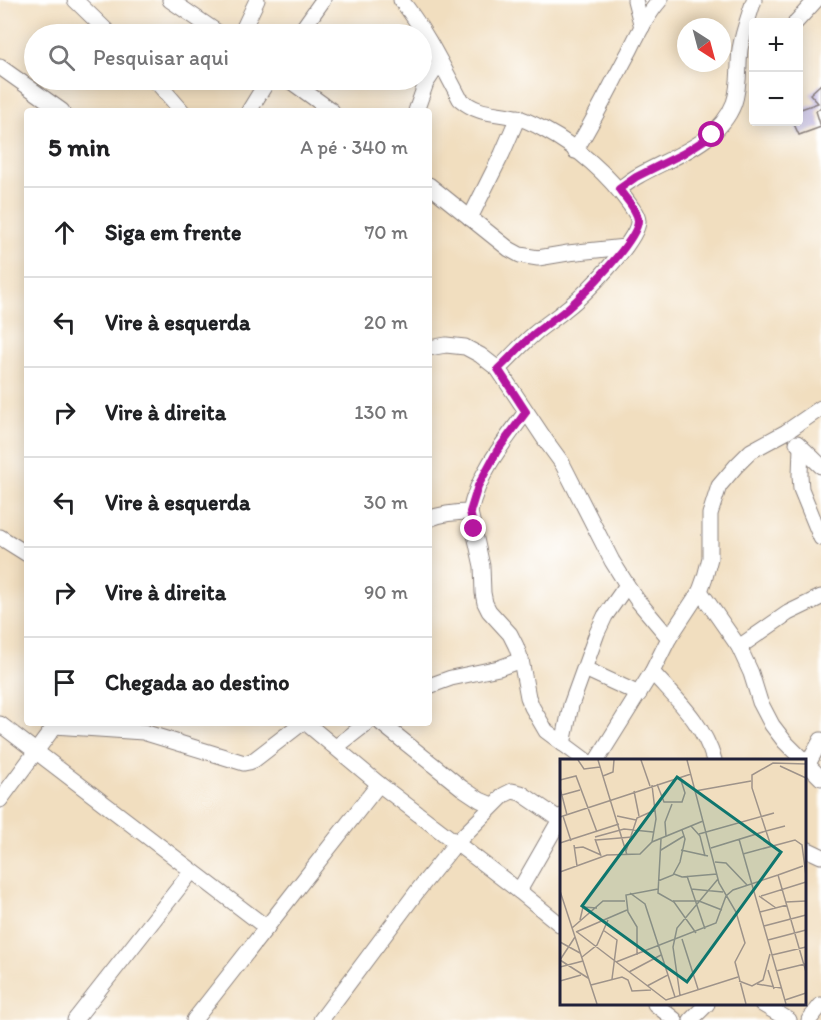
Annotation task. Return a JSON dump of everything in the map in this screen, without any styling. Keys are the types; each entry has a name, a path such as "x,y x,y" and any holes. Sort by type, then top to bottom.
{"street":[{"path":"75,0 100,24"},
{"path":"170,0 205,24"},
{"path":"246,24 257,0"},
{"path":"306,24 323,0"},
{"path":"401,0 418,24"},
{"path":"634,0 642,27"},
{"path":"575,150 598,112 652,9 660,0"},
{"path":"619,189 636,177 684,153 712,135 725,118 734,103 747,46 754,0"},
{"path":"800,18 816,0"},
{"path":"432,48 460,99 488,113 518,117 575,150 619,189 638,220 637,227 625,247 601,275 568,308 533,335 498,369"},
{"path":"432,75 440,62"},
{"path":"0,67 24,84"},
{"path":"32,90 58,108"},
{"path":"164,90 179,108"},
{"path":"251,108 262,90"},
{"path":"303,90 328,108"},
{"path":"417,108 424,90"},
{"path":"470,218 518,117"},
{"path":"432,187 509,249 520,255 538,258 625,247"},
{"path":"432,347 446,345 465,347 498,369 562,463 612,561 627,585 669,638"},
{"path":"598,759 652,672 669,638 700,591 710,558 710,514 719,486 752,452 821,408"},
{"path":"526,412 497,451 478,486 470,512 482,566 483,592 489,611 510,634 516,646 528,697 546,731 584,759"},
{"path":"786,432 821,466"},
{"path":"801,447 801,489 821,538"},
{"path":"432,518 470,512"},
{"path":"0,537 24,552"},
{"path":"563,744 571,705 597,633 605,616 627,585"},
{"path":"700,591 739,647 751,673 760,702 772,725 784,742 802,759"},
{"path":"739,647 788,613 821,597"},
{"path":"432,685 521,660"},
{"path":"585,669 639,694"},
{"path":"652,672 695,719 714,759"},
{"path":"0,724 267,928"},
{"path":"0,800 54,726"},
{"path":"68,726 143,732 244,763 254,760 300,726"},
{"path":"308,726 560,925"},
{"path":"336,747 363,726"},
{"path":"385,726 462,788 492,805"},
{"path":"806,761 821,740"},
{"path":"806,763 821,778"},
{"path":"194,1020 379,784"},
{"path":"321,1020 412,897 456,843 492,805 512,791 521,793 560,818 519,891"},
{"path":"806,849 821,856"},
{"path":"80,1018 192,871"},
{"path":"656,1005 668,1018"},
{"path":"691,1020 706,1005"},
{"path":"764,1005 789,1020"},
{"path":"809,1020 821,1005"}],"building":[{"path":"821,84 821,107 816,111 821,127 799,135 795,126 803,126 803,108 818,103 810,94"}],"route":[{"path":"474,529 470,512 478,486 497,451 526,412 498,369 533,335 568,308 625,247 637,227 638,220 619,189 636,177 684,153 712,135"}]}
